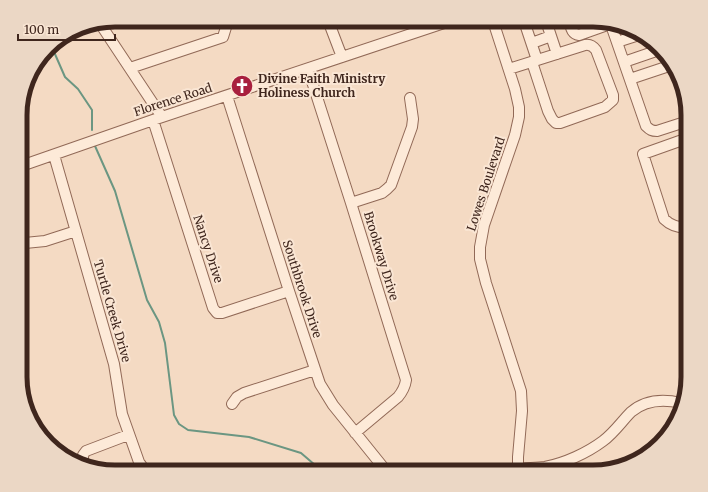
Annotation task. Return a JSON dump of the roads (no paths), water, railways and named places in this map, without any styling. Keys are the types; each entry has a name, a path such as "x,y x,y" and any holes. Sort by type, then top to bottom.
{"street":[{"path":"130,68 223,37 226,27"},
{"path":"331,27 342,57"},
{"name":"Florence Road","path":"27,164 157,118 308,69 421,27"},
{"name":"Lowes Boulevard","path":"495,27 517,98 518,122 515,135 484,225 480,247 480,259 486,283 520,391 522,411 517,465"},
{"path":"509,69 534,61 558,54 589,44 596,50 613,95 613,100 605,107 560,123 556,123 548,111 534,61 532,43 526,27"},
{"path":"548,27 558,54"},
{"path":"571,27 575,35 601,27"},
{"name":"Nancy Drive","path":"103,28 130,68 157,118 213,308 217,313 222,313 289,291"},
{"path":"613,29 646,126 653,131 657,131 681,123"},
{"path":"532,43 551,36"},
{"path":"617,42 633,37"},
{"path":"624,62 654,52"},
{"path":"630,79 666,67"},
{"name":"Brookway Drive","path":"308,69 406,380 405,386 398,397 355,433"},
{"name":"Southbrook Drive","path":"227,96 320,384 333,405 381,465"},
{"path":"351,203 382,193 391,185 412,127 412,109 410,98"},
{"path":"681,140 643,154 664,219 672,225 681,228"},
{"name":"Turtle Creek Drive","path":"54,154 114,364 122,414 128,435 141,465"},
{"path":"27,242 45,240 76,231"},
{"path":"232,404 236,397 244,393 315,370"},
{"path":"551,465 560,463 604,441 631,412 643,405 659,401 677,403"},
{"path":"83,459 83,455 86,451 128,435"}],"waterway":[{"path":"54,52 65,77 78,89 92,110 92,130"},
{"path":"95,146 115,191 147,300 159,322 165,343 174,415 179,424 188,430 249,437 301,453 315,465"}],"place":[{"name":"Divine Faith Ministry Holiness Church","path":"242,86"}]}
